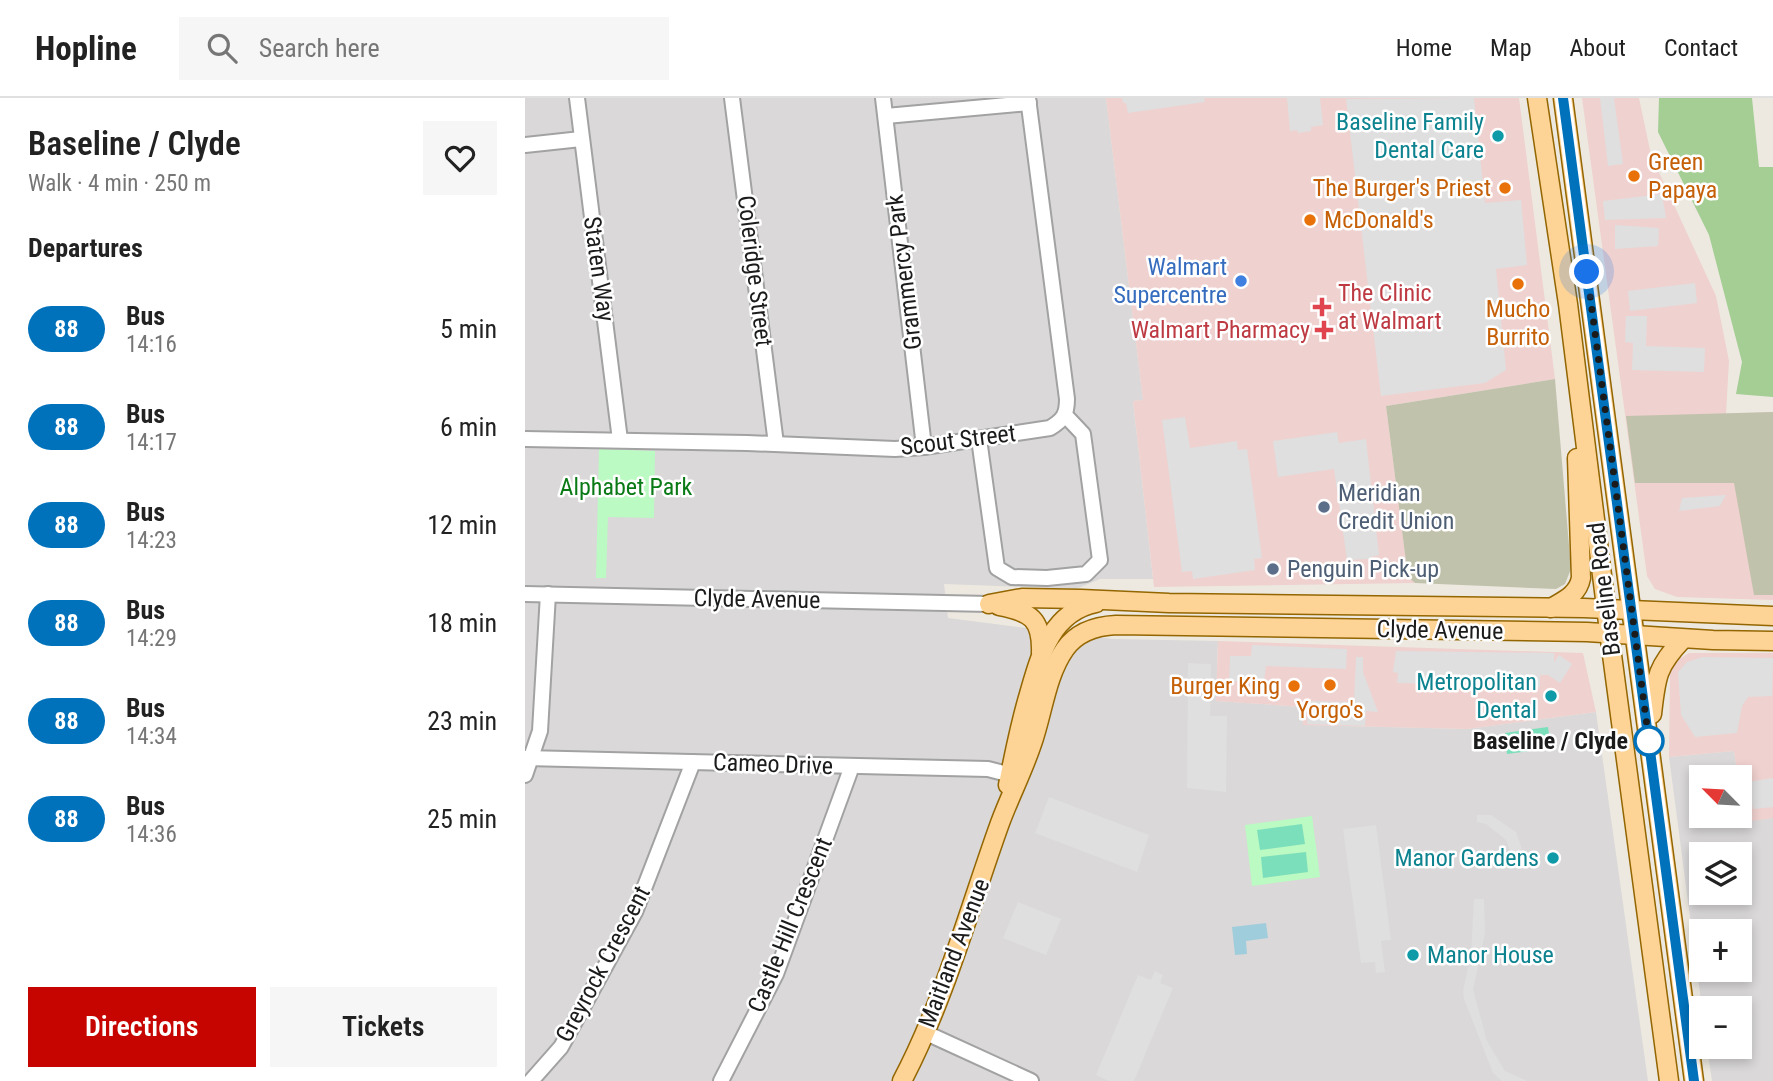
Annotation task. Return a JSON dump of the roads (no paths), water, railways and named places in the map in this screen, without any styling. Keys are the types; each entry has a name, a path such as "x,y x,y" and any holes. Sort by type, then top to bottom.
{"main road":[{"name":"Baseline Road","path":"1537,98 1568,304 1669,1081"},
{"name":"Baseline Road","path":"1563,98 1689,1046"},
{"path":"1549,608 1570,597 1580,584 1581,578 1577,461 1579,402"},
{"name":"Clyde Avenue","path":"989,604 1022,598 1549,608 1773,616"},
{"name":"Maitland Avenue","path":"902,1081 925,1032 972,910 1014,776 1017,735 1041,653 1053,632 1073,611 1106,601"},
{"path":"989,604 1017,610 1037,623 1041,635 1041,653"},
{"path":"1239,626 1251,604"},
{"name":"Clyde Avenue","path":"1106,626 1239,626 1609,634 1773,641"},
{"name":"Maitland Avenue","path":"1014,776 1033,744 1060,657 1079,635 1106,626"},
{"path":"1649,737 1660,670 1665,658 1683,639"},
{"path":"1665,1048 1689,1046"},
{"name":"Baseline Road","path":"1691,1059 1694,1081"}],"street":[{"name":"Staten Way","path":"576,98 620,440"},
{"name":"Coleridge Street","path":"732,98 776,444"},
{"name":"Grammercy Park","path":"883,98 924,447"},
{"path":"886,116 1028,101 1067,399 1065,415 1083,434 1100,559 1086,574 1047,578 1012,577 997,568 979,439"},
{"path":"525,145 581,139"},
{"name":"Scout Street","path":"525,439 895,449 1049,428 1061,421 1065,415"},
{"name":"Clyde Avenue","path":"525,594 989,604"},
{"path":"525,775 540,731 548,594"},
{"name":"Cameo Drive","path":"529,759 988,769 1014,776"},
{"name":"Greyrock Crescent","path":"531,1081 561,1047 635,912 693,762"},
{"name":"Castle Hill Crescent","path":"721,1081 776,974 852,766"},
{"path":"925,1032 1031,1081"}],"water":[{"path":"1266,923 1268,938 1246,941 1247,954 1235,955 1232,927"}],"place":[{"name":"Baseline Family Dental Care","path":"1498,136"},
{"name":"Green Papaya","path":"1634,176"},
{"name":"The Burger's Priest","path":"1505,188"},
{"name":"McDonald's","path":"1310,220"},
{"name":"Walmart Supercentre","path":"1241,281"},
{"name":"Mucho Burrito","path":"1518,284"},
{"name":"The Clinic at Walmart","path":"1322,307"},
{"name":"Walmart Pharmacy","path":"1324,330"},
{"name":"Meridian Credit Union","path":"1324,507"},
{"name":"Penguin Pick-up","path":"1273,569"},
{"name":"Yorgo's","path":"1330,685"},
{"name":"Burger King","path":"1294,686"},
{"name":"Metropolitan Dental","path":"1551,696"},
{"name":"Baseline / Clyde","path":"1649,741"},
{"name":"Manor Gardens","path":"1553,858"},
{"name":"Manor House","path":"1413,955"}],"park label":[{"name":"Alphabet Park","path":"626,487"}]}
